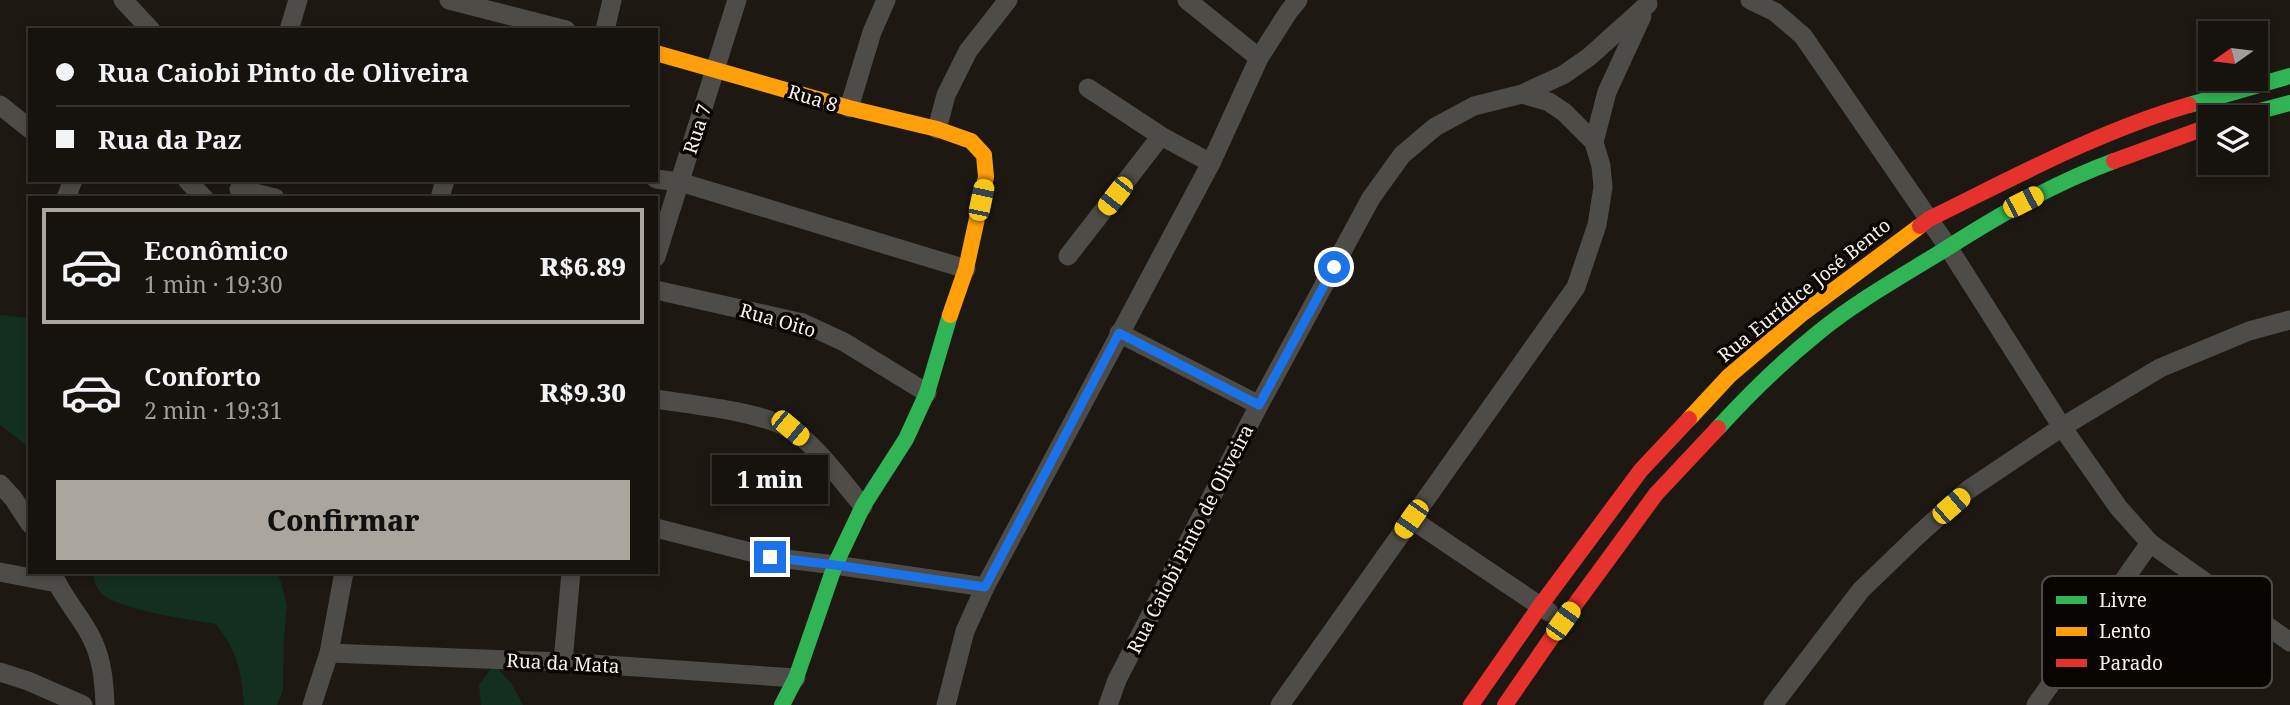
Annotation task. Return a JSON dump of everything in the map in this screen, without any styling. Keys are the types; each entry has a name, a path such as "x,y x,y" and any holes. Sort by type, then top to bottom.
{"street":[{"path":"123,0 148,28"},
{"path":"290,28 298,0"},
{"path":"449,0 557,28"},
{"path":"605,28 612,0"},
{"name":"Rua 7","path":"658,251 737,0"},
{"path":"849,108 872,32 886,0"},
{"path":"937,129 946,95 968,51 1008,0"},
{"path":"1187,0 1259,58"},
{"path":"946,705 965,631 985,587 1211,163 1259,58 1298,0"},
{"path":"1750,0 1775,12 1802,36 1948,247 2062,427 2118,507 2150,542 2198,576"},
{"name":"Rua Caiobi Pinto de Oliveira","path":"1108,705 1117,681 1259,405 1371,198 1402,155 1434,127 1474,106 1522,94 1563,75 1588,57 1649,2"},
{"name":"Rua Caiobi Pinto de Oliveira","path":"1594,142 1607,92 1649,2"},
{"name":"Rua 8","path":"658,54 849,108 937,129 971,141 984,155 986,177 966,269"},
{"name":"Rua Eurídice José Bento","path":"1472,705 1540,607 1642,470 1729,376 1803,313 1929,219 2060,156 2169,111 2290,76"},
{"path":"1088,88 1161,136 1211,163"},
{"path":"1280,705 1576,286 1597,225 1603,187 1601,166 1594,142 1582,128 1549,102 1522,94"},
{"path":"2268,109 2290,103"},
{"path":"0,105 28,127"},
{"path":"1505,705 1656,494 1744,399 1820,331 2004,212 2080,173 2198,130"},
{"path":"1068,256 1161,136"},
{"path":"658,178 966,269 927,393 906,439 863,506 835,565 796,678 782,705"},
{"path":"189,182 202,196"},
{"path":"238,189 267,196"},
{"name":"Rua Oito","path":"658,290 803,323 844,342 927,393"},
{"path":"1773,705 1861,590 1968,490 2062,427 2160,368 2249,331 2290,320"},
{"path":"1119,333 1259,405"},
{"path":"658,399 762,418 790,428 816,451 863,506"},
{"path":"0,484 28,521"},
{"path":"1411,519 1563,621"},
{"path":"658,529 770,557 985,587"},
{"path":"2126,576 2150,542"},
{"path":"0,572 55,578 89,633 98,653 105,705"},
{"path":"312,705 329,653 344,574"},
{"path":"563,662 571,574"},
{"path":"2272,629 2290,642"},
{"name":"Rua da Mata","path":"329,653 563,662 796,678"},
{"path":"0,673 28,681 83,705"},
{"path":"2036,705 2048,688"}],"green space":[{"path":"0,315 28,318 28,446 0,425"},
{"path":"93,574 278,574 287,607 283,690 277,705 244,705 237,662 216,624 137,609 109,598 100,592"},
{"path":"494,664 512,684 523,705 481,705 479,685"}],"traffic: fast":[{"path":"2189,105 2290,76"},
{"path":"2268,109 2290,103"},
{"path":"1718,428 1792,354 1864,299 1985,224 2070,179 2114,161"},
{"path":"782,705 796,678 835,565 863,506 906,439 927,393 950,315"}],"traffic: slow":[{"path":"658,54 849,108 937,129 971,141 984,155 986,177 966,269 950,315"},
{"path":"1689,419 1729,376 1803,313 1920,226"}],"traffic: jam":[{"path":"1920,226 1929,219 2089,142 2189,105"},
{"path":"2114,161 2198,130"},
{"path":"1471,705 1540,606 1641,470 1689,419"},
{"path":"1505,705 1656,494 1718,428"}],"route":[{"path":"770,557 985,587 1119,333 1259,405 1334,267"}]}
